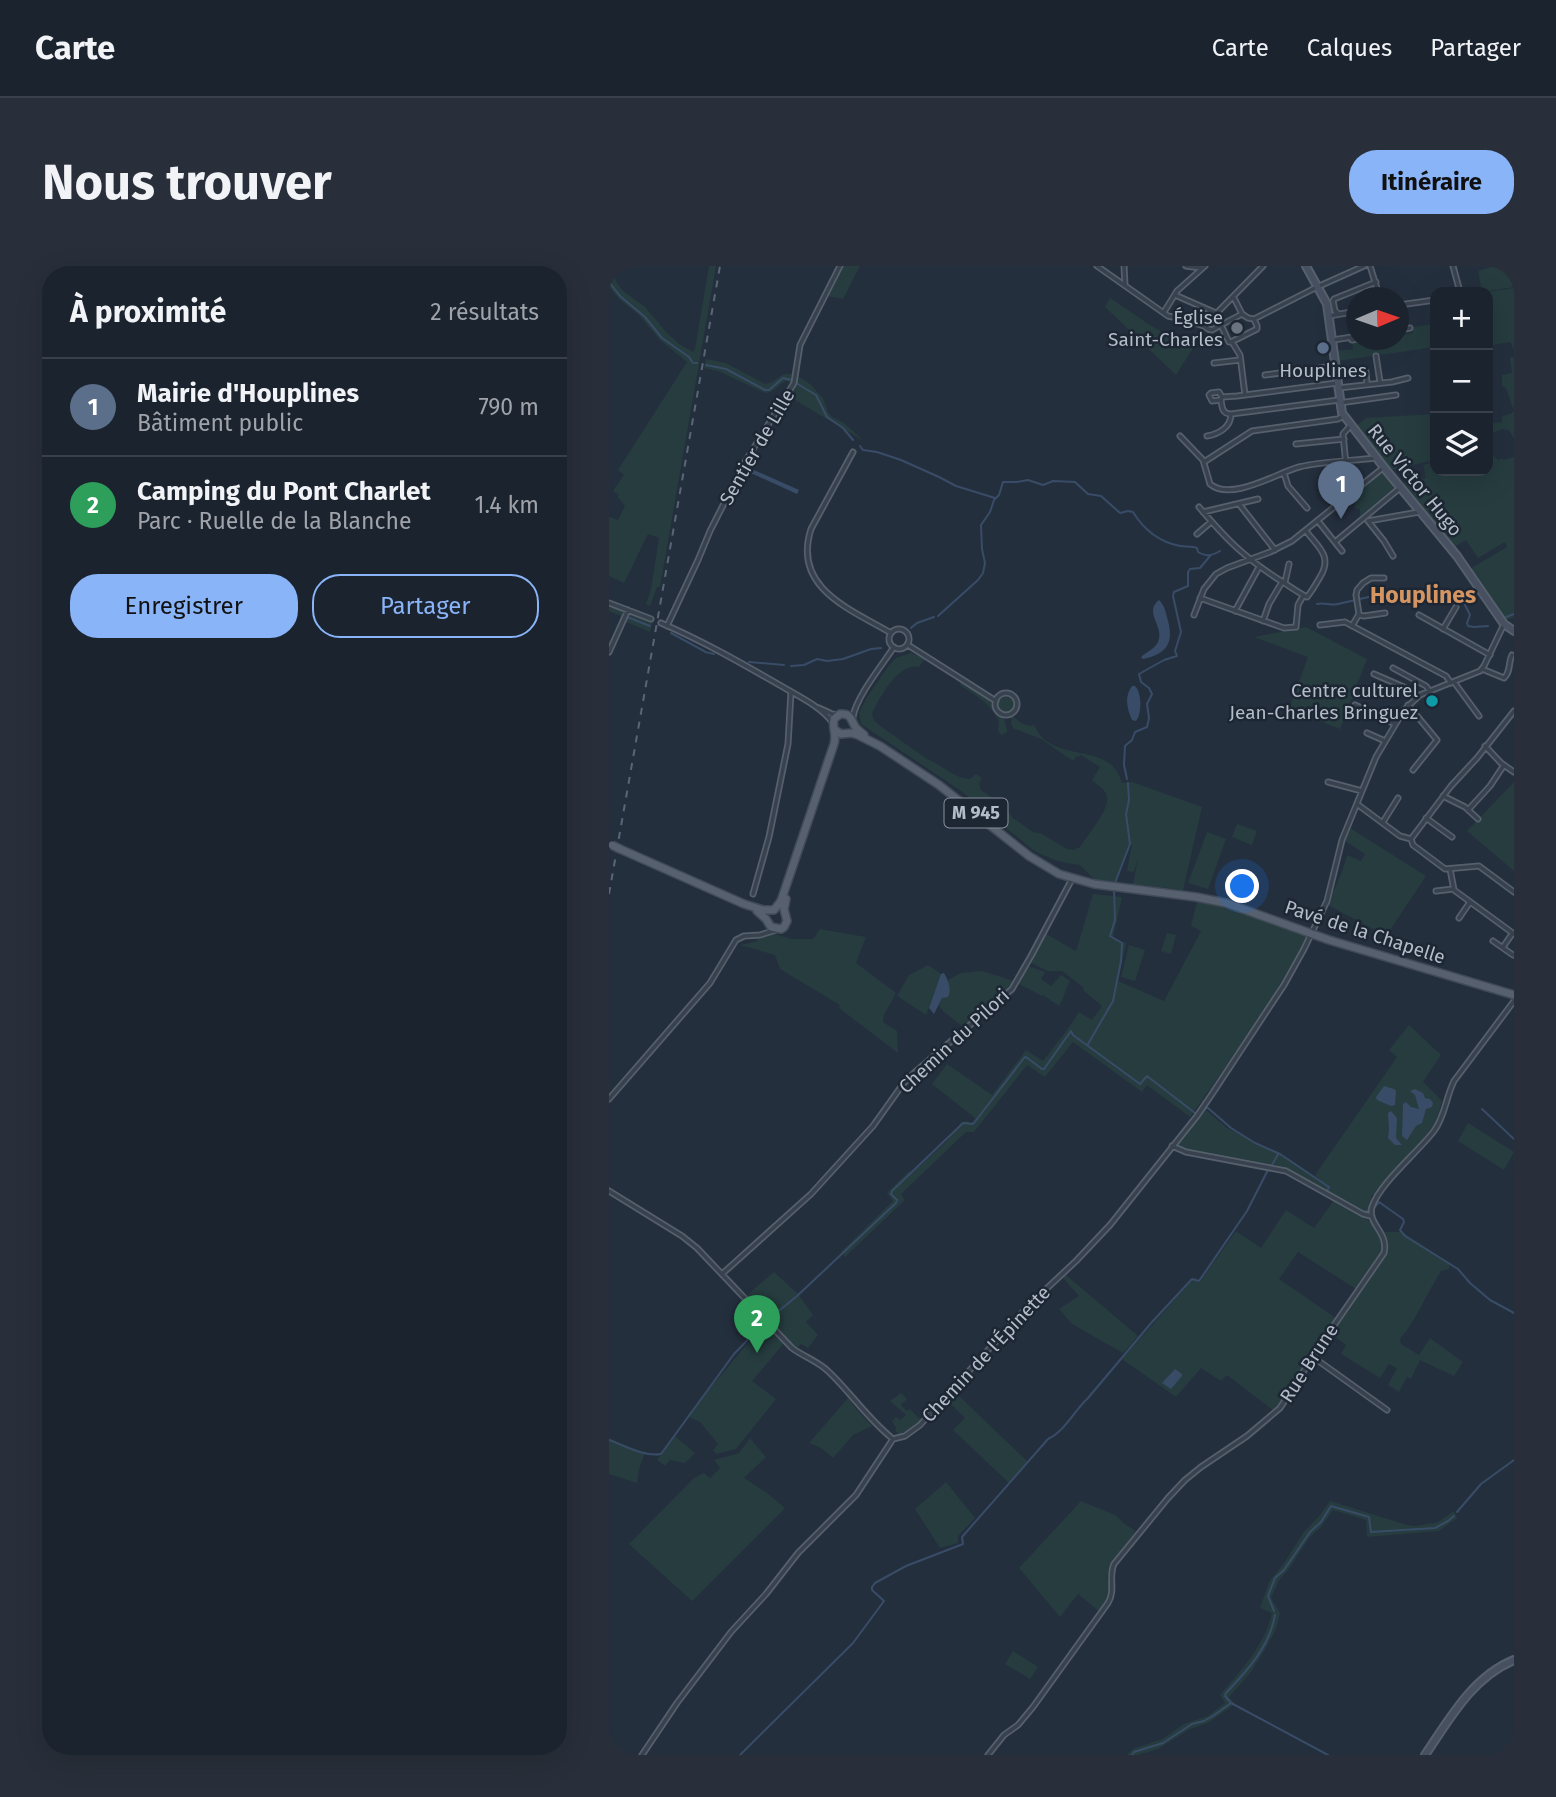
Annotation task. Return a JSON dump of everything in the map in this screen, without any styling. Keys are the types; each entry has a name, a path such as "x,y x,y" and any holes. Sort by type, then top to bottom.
{"main road":[{"name":"Rue Victor Hugo","path":"1306,266 1319,289 1328,316 1343,416 1457,556 1504,624 1514,631"},
{"name":"Pavé de la Chapelle","path":"841,714 850,716 857,729 872,742"},
{"path":"767,922 768,915 781,901 836,738 835,718 841,714"},
{"path":"744,904 760,913 772,928 778,929 786,924 784,905 787,895 838,744 853,728 853,721"},
{"name":"Pavé de la Chapelle","path":"834,726 839,733 856,734 872,742 951,794 1036,861 1059,874 1101,885 1222,902 1311,934 1514,995"},
{"path":"614,846 744,904 760,910 779,909 785,913"},
{"path":"1425,1755 1470,1692 1495,1670 1514,1660"}],"street":[{"name":"Sentier de Lille","path":"667,626 709,531 744,462 795,381 799,347 840,266"},
{"path":"1098,266 1173,318 1182,318 1212,330 1242,314"},
{"path":"1124,266 1125,285"},
{"path":"1186,266 1204,267"},
{"path":"1204,326 1263,266"},
{"path":"1233,297 1242,314 1254,319 1364,266"},
{"path":"1370,266 1377,287"},
{"path":"1453,266 1459,287"},
{"path":"1164,312 1175,295 1204,267"},
{"path":"1339,314 1335,310 1334,299 1376,282"},
{"path":"1175,295 1216,313"},
{"path":"1409,304 1430,301"},
{"path":"1328,316 1346,313"},
{"path":"1232,342 1257,329 1254,319"},
{"path":"1221,325 1229,342 1232,342 1240,355 1246,395"},
{"path":"1331,337 1346,337"},
{"path":"1376,356 1380,382"},
{"path":"1215,363 1240,360"},
{"path":"1265,375 1334,366"},
{"path":"1366,372 1367,384"},
{"path":"1396,395 1231,414 1223,411 1222,398 1408,378"},
{"path":"1207,436 1228,425 1231,422 1231,414"},
{"path":"1204,462 1254,430 1343,416"},
{"path":"1350,426 1344,432 1344,439 1349,488 1352,493"},
{"path":"1180,436 1204,462 1212,486 1221,490 1251,485 1301,467 1376,458"},
{"path":"1296,444 1344,439"},
{"path":"853,452 811,528 808,542 809,564 817,584 832,597 891,633"},
{"path":"1194,615 1206,586 1216,574 1292,541 1384,467"},
{"path":"1284,473 1288,486 1307,508"},
{"path":"1327,486 1345,499"},
{"path":"1335,541 1366,519 1401,487"},
{"path":"1258,499 1201,510 1249,559 1306,596"},
{"path":"1239,503 1276,550"},
{"path":"1366,519 1421,512"},
{"path":"1366,519 1393,556"},
{"path":"1318,521 1342,551"},
{"path":"1197,534 1212,522"},
{"path":"1200,598 1282,628 1296,627 1298,605 1325,569 1326,563 1324,554 1306,531"},
{"path":"1263,622 1269,604 1283,583 1289,564"},
{"path":"1234,611 1259,567"},
{"path":"1352,626 1359,615 1357,590 1373,577 1384,578"},
{"path":"609,603 651,619"},
{"path":"1443,629 1456,607"},
{"path":"609,652 628,610"},
{"path":"1359,615 1385,613"},
{"path":"1419,615 1490,654"},
{"path":"1320,625 1341,622 1352,626 1446,676 1479,716"},
{"name":"Pavé de la Chapelle","path":"660,623 711,647 802,698 825,714 834,726"},
{"path":"1482,670 1504,624"},
{"path":"900,629 907,632 908,645 902,649 894,647 890,639 891,633 900,629"},
{"path":"908,645 996,701"},
{"path":"802,698 829,713 841,714 850,710 894,647"},
{"name":"Chemin de l'Épinette","path":"642,1755 677,1703 731,1632 794,1558 856,1496 893,1439 905,1436 920,1425 1027,1307 1083,1255 1117,1217 1207,1102 1295,967 1325,904 1339,846 1362,791 1385,741 1408,705 1418,696 1482,670 1504,678 1509,672 1512,655"},
{"path":"1393,668 1426,686 1429,691"},
{"path":"1374,674 1413,691 1418,696"},
{"path":"753,894 769,836 788,744 791,692"},
{"path":"1007,694 1015,699 1016,706 1012,713 1004,715 996,708 996,701 1001,695 1007,694"},
{"path":"853,721 853,713 861,697"},
{"path":"1355,705 1395,724"},
{"path":"1408,705 1437,739 1413,770"},
{"path":"1411,839 1514,711"},
{"path":"1367,733 1385,741"},
{"path":"1485,746 1514,772"},
{"path":"1468,810 1490,786 1504,765"},
{"path":"1328,782 1362,791"},
{"path":"1443,796 1478,819"},
{"path":"1382,823 1398,798"},
{"path":"1357,804 1402,837 1411,839"},
{"path":"1426,818 1452,837"},
{"path":"1411,839 1413,845 1444,868 1450,870 1479,866 1514,892"},
{"path":"1450,870 1453,889 1513,934 1503,947"},
{"name":"Chemin du Pilori","path":"722,1274 811,1194 873,1126 914,1073 1012,989 1072,878"},
{"path":"1436,891 1453,889"},
{"path":"1459,918 1470,902"},
{"path":"754,935 764,931 767,922"},
{"path":"609,1099 710,983 736,940 778,929"},
{"path":"1493,941 1513,956"},
{"path":"1172,1146 1186,1152 1283,1170 1371,1216 1373,1205 1382,1191 1437,1127 1454,1081 1514,1001"},
{"path":"609,1191 697,1248 798,1353 826,1369 893,1439"},
{"name":"Rue Brune","path":"988,1755 1040,1699 1108,1603 1113,1593 1112,1568 1127,1546 1189,1476 1241,1440 1277,1411 1288,1397 1384,1253 1384,1238 1371,1216"},
{"path":"1313,1357 1387,1410"}],"green space":[{"path":"609,266 623,291 645,307 679,344 693,352 709,266 716,266 660,587 657,587 650,606 646,604 659,538 648,534 624,583 609,576 609,518 618,520 625,506 619,495 613,491 624,475 618,470 687,362 660,340 639,315 609,287"},
{"path":"837,266 860,266 843,299 828,296 824,302 800,354 799,377 823,398 832,417 844,423 864,441 788,396 747,461 715,526 711,524 730,488 791,384 784,382 765,393 718,371 704,368 706,359 726,363 765,384 785,374 794,374 799,340"},
{"path":"1496,266 1514,266 1514,287 1493,290 1493,287 1481,287 1478,271"},
{"path":"1514,288 1514,350 1510,342 1493,345 1493,291"},
{"path":"1110,298 1153,327 1193,348 1176,375 1105,307"},
{"path":"1430,325 1430,348 1338,361 1336,351 1409,350 1409,334 1413,333 1412,327"},
{"path":"1511,357 1514,357 1514,411 1506,388 1502,386 1502,375 1512,373"},
{"path":"1514,411 1514,439 1509,430 1493,433 1493,418 1494,423 1502,422 1502,416"},
{"path":"1430,414 1430,461 1391,470 1355,427 1366,418"},
{"path":"1493,455 1498,460 1514,457 1514,617 1507,620 1470,569 1507,547 1505,542 1478,558 1466,540 1454,547 1402,485 1407,481 1426,478 1423,465 1430,463 1430,476 1493,476"},
{"path":"1382,473 1394,488 1360,516 1360,509 1355,508 1355,502 1348,500"},
{"path":"614,602 654,617 650,632 620,619 621,616 609,611"},
{"path":"1306,627 1367,659 1340,729 1289,709 1308,657 1254,637"},
{"path":"911,653 925,659 919,667 912,667 897,675 885,691 872,714 879,725 953,774 970,779 976,774 982,778 979,784 981,790 1005,807 1013,818 1033,832 1042,834 1067,849 1080,847 1105,808 1106,794 1092,780 1100,767 1081,755 1073,761 1041,739 1013,728 1012,716 1025,725 1034,725 1043,739 1058,747 1091,755 1110,764 1122,783 1132,782 1202,807 1183,890 1133,884 1138,858 1134,872 1127,871 1132,844 1115,883 1095,880 1080,865 1056,860 1033,850 961,791 861,724 859,713 889,665 896,658"},
{"path":"961,682 990,701 996,713 1004,718 1007,732 1002,735 999,733 999,722 992,710 983,700 960,685"},
{"path":"1006,697 1014,705 1006,713 998,705"},
{"path":"1514,782 1514,871 1467,831"},
{"path":"1237,824 1257,831 1252,845 1232,837"},
{"path":"1350,828 1426,876 1386,936 1328,905 1347,855 1361,861 1365,854 1345,841"},
{"path":"1207,832 1226,839 1208,889 1188,883"},
{"path":"1093,894 1122,897 1113,938 1126,943 1118,981 1164,1001 1201,931 1191,926 1197,902 1239,912 1307,937 1262,1015 1190,1117 1147,1085 1142,1092 1073,1042 1045,1077 1027,1065 974,1132 966,1132 901,1194 905,1200 845,1257 841,1252 893,1201 887,1193 909,1171 912,1173 945,1143 961,1123 972,1123 975,1118 932,1084 947,1064 992,1095 1026,1050 1043,1061 1079,1012 1092,1020 1102,1006 1062,971 1048,971 1031,963 1046,934 1076,951"},
{"path":"820,929 866,937 856,963 896,993 883,1022 897,1031 898,1053 839,1008 840,1005 780,969 775,955 740,945 759,941 755,940 771,933 792,939 813,939"},
{"path":"1167,933 1176,935 1171,954 1161,951"},
{"path":"1129,945 1145,950 1135,981 1121,977"},
{"path":"928,965 941,974 941,979 926,1015 897,996 909,975"},
{"path":"1028,966 1045,972 1041,979 1051,986 1061,975 1070,981 1059,1006 1019,984"},
{"path":"982,971 1014,981 995,1001 963,1027 939,1005 948,980 961,973"},
{"path":"1409,1025 1441,1055 1423,1082 1442,1101 1435,1124 1376,1195 1372,1195 1367,1212 1284,1169 1180,1149 1176,1146 1206,1110 1227,1128 1277,1153 1322,1182 1315,1175 1397,1057 1389,1050"},
{"path":"1468,1123 1514,1152 1504,1170 1458,1141"},
{"path":"1334,1200 1370,1221 1382,1241 1382,1250 1356,1289 1298,1252 1279,1279 1336,1318 1283,1402 1274,1411 1227,1375 1221,1381 1201,1368 1176,1397 1122,1359 1193,1279 1199,1283 1236,1231 1261,1248 1286,1210 1314,1228"},
{"path":"1384,1232 1402,1232 1450,1263 1449,1269 1441,1271 1400,1339 1401,1344 1419,1355 1430,1338 1463,1362 1454,1376 1420,1360 1411,1379 1407,1377 1399,1392 1388,1385 1397,1368 1389,1364 1380,1378 1341,1354 1346,1345 1331,1333 1382,1261 1388,1244"},
{"path":"774,1272 798,1294 813,1315 806,1322 818,1335 808,1348 801,1344 796,1349 746,1296"},
{"path":"1066,1275 1138,1336 1123,1353 1072,1324 1059,1309 1079,1296 1062,1277"},
{"path":"763,1325 784,1343 752,1381 776,1399 736,1449 716,1454 713,1450 718,1444 700,1422 687,1416"},
{"path":"955,1392 1028,1462 1009,1483 953,1430 965,1418 947,1400"},
{"path":"901,1393 907,1399 901,1405 907,1411 910,1409 921,1420 899,1435 892,1421 896,1417 900,1420 906,1415 890,1401"},
{"path":"848,1398 872,1426 853,1435 833,1458 821,1448 809,1443"},
{"path":"675,1436 695,1453 685,1463 670,1460 665,1466 657,1460"},
{"path":"609,1438 645,1453 637,1483 609,1474"},
{"path":"750,1438 766,1457 744,1478 785,1508 692,1601 629,1544 694,1478 704,1473 710,1478 720,1468 714,1460 739,1453"},
{"path":"946,1482 975,1518 958,1536 958,1543 940,1548 915,1509"},
{"path":"1081,1501 1115,1515 1136,1531 1110,1565 1107,1577 1110,1596 1099,1611 1078,1594 1060,1617 1019,1568"},
{"path":"1330,1501 1407,1525 1438,1522 1454,1511 1457,1518 1439,1531 1367,1537 1366,1520 1333,1510 1279,1580 1271,1598 1280,1613 1276,1629 1250,1673 1229,1697 1235,1704 1208,1723 1190,1729 1158,1749 1127,1755 1133,1749 1162,1739 1184,1724 1208,1716 1225,1703 1220,1695 1251,1657 1268,1625 1272,1613 1260,1608 1269,1582 1304,1532"},
{"path":"1013,1651 1038,1667 1030,1679 1005,1664"}],"water":[{"path":"745,466 799,490 797,494 753,474 747,475 743,481 739,479"},
{"path":"1159,600 1164,607 1170,629 1169,642 1163,651 1143,659 1141,657 1158,642 1159,631 1153,610"},
{"path":"1132,686 1137,689 1140,698 1136,721 1132,720 1127,703"},
{"path":"944,973 950,991 948,997 942,998 934,1014 929,1008 941,974"},
{"path":"1384,1086 1396,1091 1395,1105 1377,1100 1376,1097"},
{"path":"1415,1089 1433,1103 1432,1107 1426,1109 1422,1123 1416,1126 1407,1140 1402,1136 1403,1104 1406,1102 1419,1109 1415,1095 1410,1091"},
{"path":"1391,1111 1397,1118 1396,1138 1402,1145 1395,1145 1388,1138 1388,1113"},
{"path":"1175,1369 1182,1376 1171,1389 1162,1383"}],"waterway":[{"path":"609,282 662,338 689,357 693,363"},
{"path":"706,365 726,369 765,390 769,390 783,378 792,380"},
{"path":"796,383 816,395 827,417 843,428 853,440"},
{"path":"860,446 863,450 901,460 956,486 995,498"},
{"path":"938,616 983,573 985,563 981,525 999,495 1003,482 1028,480 1043,485 1053,481 1075,482 1088,494 1101,496 1120,513 1133,512 1147,530 1165,542 1197,548 1198,552 1207,555 1220,551"},
{"path":"1127,779 1124,765 1125,746 1132,740 1135,732 1147,727 1147,704 1152,694 1141,682 1139,674 1177,656 1175,651 1181,632 1174,592 1188,586 1190,569 1200,568 1210,556"},
{"path":"1317,604 1335,604 1399,590 1408,592 1417,603 1449,601 1458,597 1470,615 1468,626 1488,626"},
{"path":"1506,617 1514,614"},
{"path":"627,617 650,626"},
{"path":"911,628 934,617"},
{"path":"671,633 704,651"},
{"path":"791,666 804,665 817,659 843,659 881,648"},
{"path":"705,652 714,654"},
{"path":"749,662 784,665"},
{"path":"1115,883 1130,844 1126,814 1128,783"},
{"path":"1088,1044 1113,1001 1121,961 1122,943 1110,936 1115,920 1114,889"},
{"path":"769,1319 896,1203 892,1191 963,1123 974,1123 1024,1058 1044,1069 1071,1031 1140,1084 1147,1076 1195,1113"},
{"path":"1200,1115 1208,1108 1231,1128 1280,1154 1329,1187 1327,1191 1356,1208"},
{"path":"1482,1109 1514,1139"},
{"path":"1272,1165 1278,1154"},
{"path":"740,1755 853,1643 884,1601 872,1590 875,1583 906,1566 963,1544 962,1537 1048,1439 1064,1426 1152,1322 1192,1279 1199,1281 1247,1211 1268,1170"},
{"path":"1375,1207 1379,1202 1403,1219 1400,1230 1405,1236 1458,1269 1490,1300 1514,1313"},
{"path":"1364,1212 1368,1211 1370,1205"},
{"path":"609,1440 642,1452 661,1454 734,1354 764,1323"},
{"path":"1457,1512 1481,1484 1514,1460"},
{"path":"1274,1611 1268,1596 1275,1578 1284,1570 1331,1506 1369,1517 1371,1532 1435,1528 1454,1516"},
{"path":"1132,1755 1163,1743 1231,1703 1225,1696 1226,1693 1263,1648 1275,1615"},
{"path":"1231,1703 1328,1755"}],"railway":[{"path":"609,894 720,266"}],"place":[{"name":"Église Saint-Charles","path":"1237,328"},
{"name":"Houplines","path":"1323,348"},
{"name":"Mairie d'Houplines","path":"1341,519"},
{"name":"Centre culturel Jean-Charles Bringuez","path":"1432,701"},
{"name":"Camping du Pont Charlet","path":"757,1353"}],"district":[{"name":"Houplines","path":"1423,595"}]}
